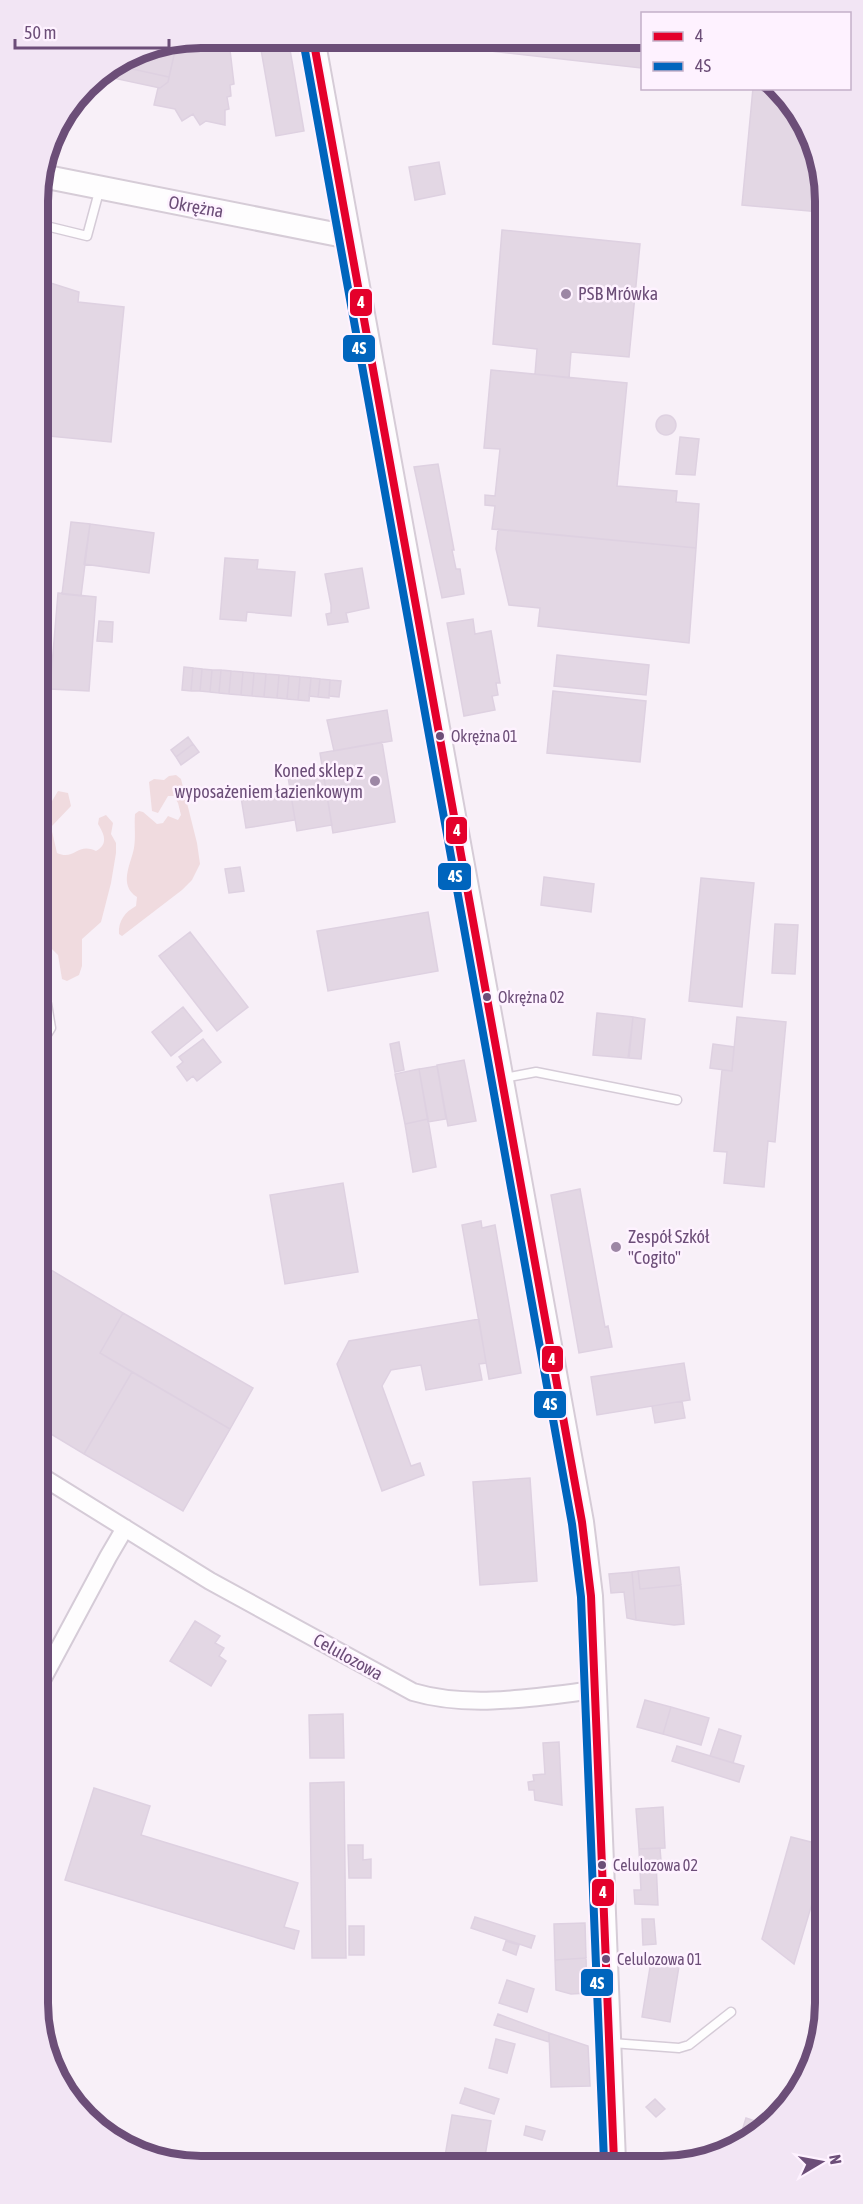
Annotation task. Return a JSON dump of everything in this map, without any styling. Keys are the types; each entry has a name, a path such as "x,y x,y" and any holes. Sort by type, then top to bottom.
{"street":[{"path":"315,48 503,1078 587,1554 596,1690 614,2156"},
{"name":"Okrężna","path":"50,178 350,237"},
{"name":"Celulozowa","path":"48,1480 210,1581 412,1692 432,1698 462,1701 596,1690"},
{"path":"48,1658 125,1528"}],"lane":[{"path":"48,227 87,237 100,188"},
{"path":"48,1010 51,1028 48,1033"},
{"path":"503,1078 536,1072 677,1100"},
{"path":"608,2043 679,2048 689,2045 731,2012"}],"shaded area":[{"path":"176,775 181,779 200,864 192,880 182,890 122,936 119,934 121,921 136,906 137,897 128,887 127,880 135,844 135,814 139,811 143,812 157,824 163,823 168,816 178,820 181,815 174,796 168,796 158,813 152,811 149,782 154,779 164,780"},
{"path":"58,791 68,793 71,806 51,827 57,853 68,855 84,849 96,851 100,848 104,839 98,824 99,818 106,815 113,823 111,834 116,843 111,883 101,922 82,939 82,966 79,975 67,981 62,979 58,955 48,946 48,808"}],"building":[{"path":"201,48 230,50 234,84 230,85 231,96 227,97 229,109 225,110 225,125 206,121 200,125 193,114 182,121 175,109 154,105 158,88 168,82 175,50"},
{"path":"261,48 290,48 304,131 276,136"},
{"path":"464,48 641,48 641,68"},
{"path":"175,50 169,77 127,68 152,56"},
{"path":"127,68 169,77 168,82 160,88 111,78"},
{"path":"753,90 767,90 783,108 803,143 814,181 815,212 742,205"},
{"path":"439,162 445,194 415,200 409,167"},
{"name":"PSB Mrówka","path":"502,230 640,244 629,357 571,352 569,378 535,374 537,349 493,344"},
{"path":"48,282 79,292 78,302 124,307 111,442 48,436"},
{"path":"491,370 627,383 617,486 677,491 676,502 699,504 696,548 492,529 495,506 485,505 485,495 495,496 500,449 484,448"},
{"path":"666,415 673,418 676,425 673,432 666,435 659,432 656,425 659,418"},
{"path":"680,437 699,439 695,475 676,474"},
{"path":"438,464 454,550 452,550 456,569 460,569 464,594 442,598 414,467"},
{"path":"71,522 90,524 81,596 62,594"},
{"path":"90,524 154,533 149,573 84,564"},
{"path":"498,529 696,548 689,643 538,626 540,608 509,605 496,549"},
{"path":"225,558 258,560 257,569 295,572 291,616 247,612 246,621 220,619"},
{"path":"362,568 369,608 346,613 348,622 328,625 326,614 331,613 331,605 325,574"},
{"path":"58,593 96,597 89,691 50,689"},
{"path":"473,619 475,634 491,631 500,683 496,683 498,695 492,696 495,710 464,716 447,623"},
{"path":"99,621 113,622 112,642 97,641"},
{"path":"557,655 649,665 646,695 554,686"},
{"path":"184,667 193,668 191,691 182,690"},
{"path":"193,668 202,669 200,691 191,691"},
{"path":"202,669 212,670 210,692 200,691"},
{"path":"212,670 221,670 219,693 210,692"},
{"path":"221,670 231,671 229,694 219,693"},
{"path":"231,671 243,672 241,695 229,694"},
{"path":"243,672 254,673 252,696 241,695"},
{"path":"254,673 266,674 264,697 252,696"},
{"path":"266,674 279,675 277,698 264,697"},
{"path":"279,675 289,676 287,699 277,698"},
{"path":"289,676 300,677 298,700 287,699"},
{"path":"300,677 311,678 309,701 298,700"},
{"path":"311,678 320,679 318,697 309,696"},
{"path":"320,679 330,680 329,698 318,697"},
{"path":"330,680 341,681 339,697 329,696"},
{"path":"553,691 646,701 640,762 547,753"},
{"path":"387,710 392,741 334,751 327,720"},
{"path":"188,737 193,744 176,757 171,750"},
{"path":"382,742 395,822 333,833 320,753"},
{"path":"193,744 199,752 181,765 176,757"},
{"path":"323,772 332,825 297,831 288,777"},
{"path":"290,789 295,820 246,828 241,797"},
{"path":"240,867 244,891 229,893 225,869"},
{"path":"544,877 594,884 591,912 541,905"},
{"path":"701,878 754,883 742,1007 689,1001"},
{"path":"428,912 438,971 328,991 317,931"},
{"path":"775,924 798,925 795,974 772,973"},
{"path":"190,932 248,1007 217,1031 159,956"},
{"path":"183,1007 202,1031 171,1056 152,1032"},
{"path":"597,1013 633,1017 628,1058 593,1055"},
{"path":"633,1017 645,1019 641,1059 629,1058"},
{"path":"737,1017 786,1022 775,1142 768,1141 764,1187 724,1183 727,1152 714,1151 722,1070 732,1071"},
{"path":"203,1039 221,1062 197,1081 193,1076 187,1081 177,1067 183,1062 179,1057"},
{"path":"399,1042 404,1070 395,1072 390,1044"},
{"path":"713,1044 734,1047 732,1071 710,1068"},
{"path":"464,1060 476,1121 448,1126 437,1065"},
{"path":"437,1066 446,1119 428,1122 419,1069"},
{"path":"419,1069 428,1119 405,1124 395,1074"},
{"path":"428,1119 436,1167 413,1172 405,1124"},
{"path":"343,1183 358,1272 285,1284 270,1195"},
{"path":"580,1189 605,1327 608,1326 612,1347 579,1353 551,1195"},
{"path":"481,1221 482,1228 495,1225 521,1373 489,1379 462,1225"},
{"path":"48,1268 123,1313 100,1353 132,1372 84,1454 48,1432"},
{"path":"123,1313 253,1388 230,1429 100,1353"},
{"path":"479,1319 486,1363 479,1364 482,1380 426,1390 421,1365 391,1370 382,1386 411,1466 420,1463 424,1475 382,1491 337,1364 349,1341"},
{"path":"684,1363 690,1400 597,1415 591,1377"},
{"path":"132,1372 230,1429 183,1511 84,1454"},
{"path":"682,1401 685,1418 655,1423 652,1406"},
{"path":"530,1478 537,1581 480,1585 473,1482"},
{"path":"679,1567 681,1585 640,1589 638,1571"},
{"path":"638,1571 640,1589 681,1585 684,1624 674,1625 636,1620 632,1572"},
{"path":"632,1572 636,1620 627,1618 624,1592 611,1593 609,1574"},
{"path":"195,1621 220,1636 215,1643 224,1648 219,1656 226,1661 211,1686 170,1661"},
{"path":"645,1700 671,1707 663,1734 637,1727"},
{"path":"671,1707 709,1718 701,1745 663,1734"},
{"path":"343,1714 344,1758 310,1758 309,1715"},
{"path":"719,1729 741,1736 733,1763 710,1756"},
{"path":"559,1742 562,1805 535,1800 534,1790 529,1790 528,1782 534,1781 533,1775 545,1774 543,1743"},
{"path":"677,1746 744,1766 739,1782 672,1761"},
{"path":"344,1782 346,1958 312,1958 310,1783"},
{"path":"94,1788 150,1806 141,1835 298,1883 284,1927 299,1931 294,1949 65,1880"},
{"path":"663,1807 665,1848 639,1849 636,1809"},
{"path":"791,1837 815,1843 815,1894 794,1964 762,1939"},
{"path":"348,1845 363,1845 363,1860 371,1859 371,1878 349,1878"},
{"path":"660,1848 661,1861 656,1862 658,1905 635,1904 634,1890 641,1890 639,1849"},
{"path":"475,1917 535,1936 531,1948 471,1928"},
{"path":"642,1919 654,1919 656,1944 643,1945"},
{"path":"585,1923 586,1958 555,1960 554,1924"},
{"path":"349,1926 364,1926 364,1955 349,1955"},
{"path":"506,1941 519,1945 516,1955 503,1950"},
{"path":"586,1958 587,1993 571,1994 556,1990 555,1960"},
{"path":"651,1961 679,1966 670,2022 642,2017"},
{"path":"507,1980 534,1989 527,2012 499,2003"},
{"path":"498,2014 549,2033 549,2042 494,2025"},
{"path":"549,2033 588,2046 590,2086 551,2087"},
{"path":"496,2039 515,2044 507,2073 489,2068"},
{"path":"465,2088 499,2099 494,2114 460,2103"},
{"path":"655,2099 665,2109 656,2117 646,2107"},
{"path":"452,2115 491,2121 485,2156 445,2156"},
{"path":"746,2118 758,2122 739,2134"},
{"path":"526,2126 545,2131 542,2140 524,2135"}],"transit line":[{"name":"4S","path":"304,48 572,1524 581,1597 604,2156"},
{"name":"4","path":"315,48 582,1522 591,1596 614,2156"}],"place":[{"name":"PSB Mrówka","path":"566,294"},
{"name":"Okrężna 01","path":"440,736"},
{"name":"Koned sklep z wyposażeniem łazienkowym","path":"375,781"},
{"name":"Okrężna 02","path":"487,997"},
{"name":"Zespół Szkół \"Cogito\"","path":"616,1247"},
{"name":"Celulozowa 02","path":"602,1865"},
{"name":"Celulozowa 01","path":"606,1959"}]}
